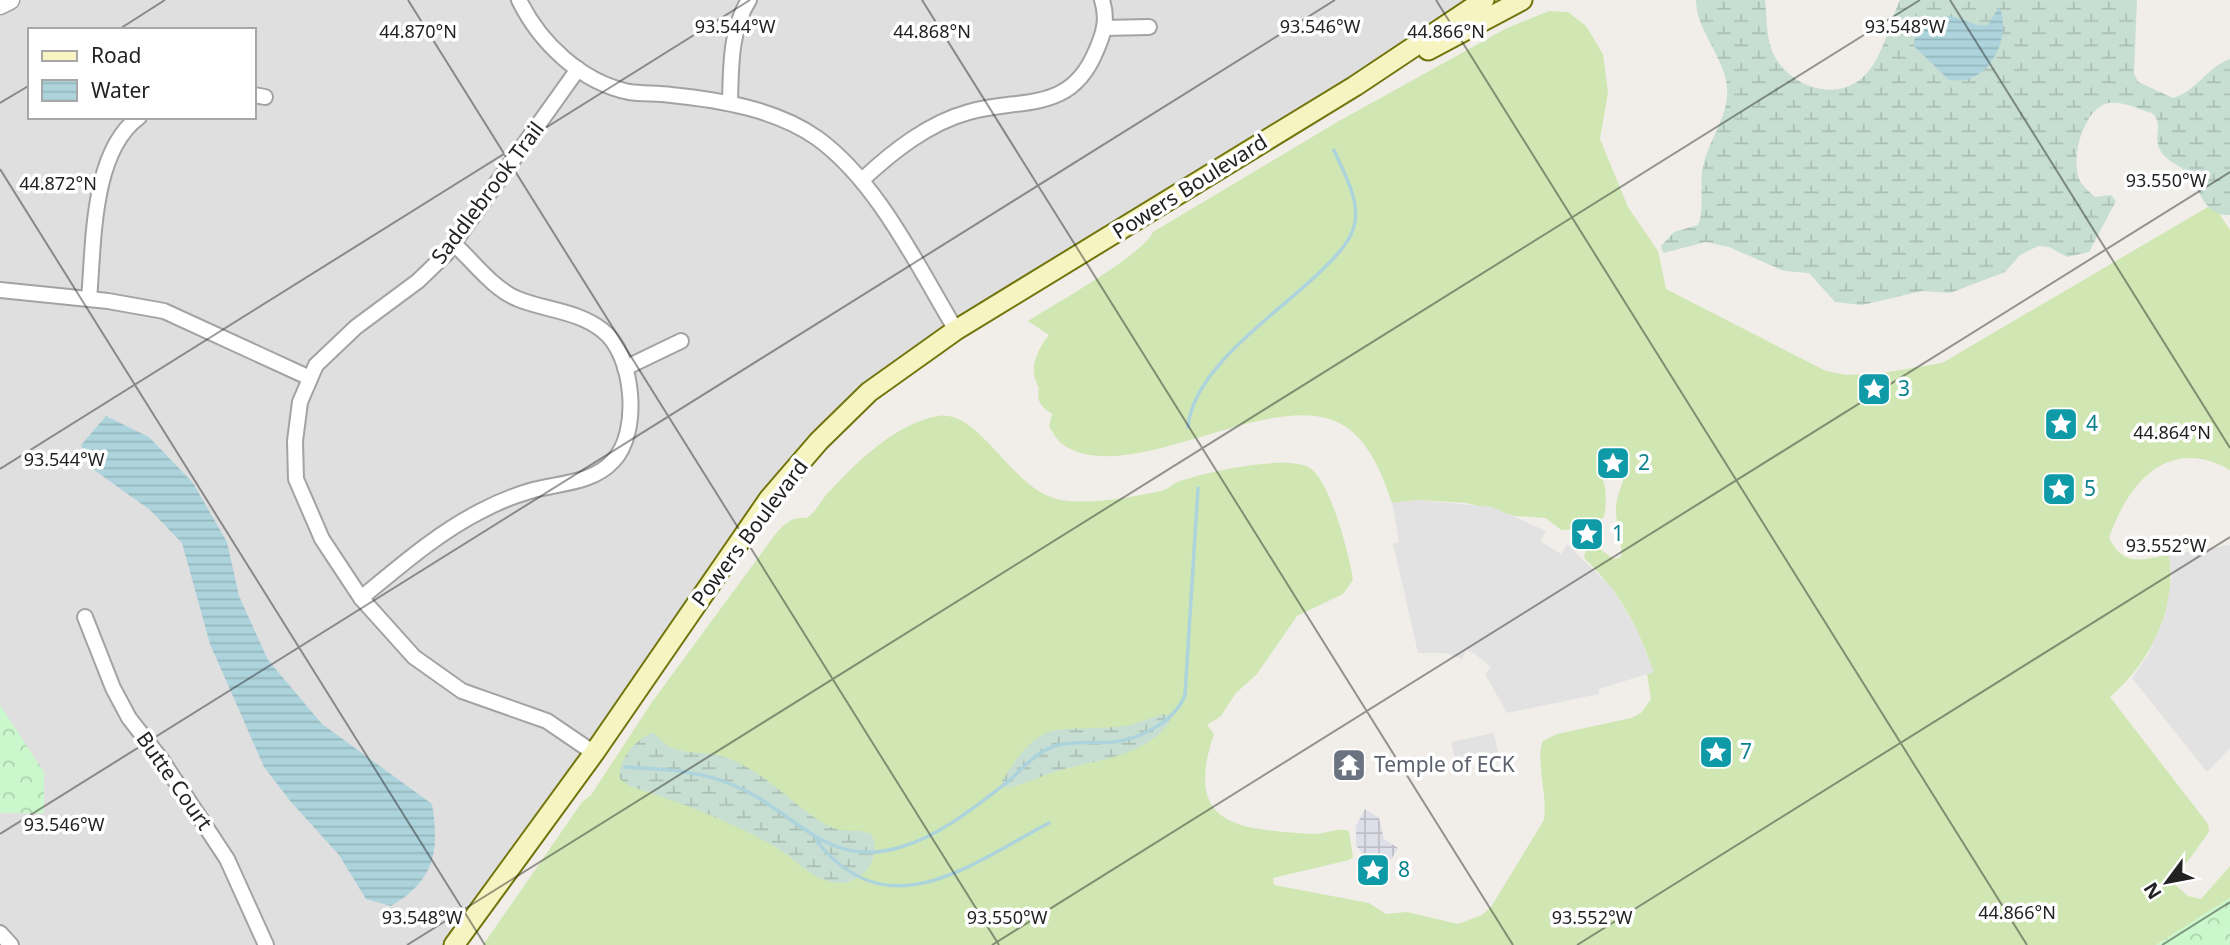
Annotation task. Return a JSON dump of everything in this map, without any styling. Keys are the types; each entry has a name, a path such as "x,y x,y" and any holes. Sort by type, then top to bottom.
{"main road":[{"name":"Powers Boulevard","path":"454,945 594,753 769,499 819,441 869,392 956,330 1355,86 1484,0"},
{"name":"Powers Boulevard","path":"1355,86 1522,0"}],"street":[{"path":"0,5 10,0"},
{"path":"519,0 528,18 549,44 578,69 628,92 730,103 785,121 816,137 862,180 956,330"},
{"path":"730,103 731,62 740,13 749,0"},
{"path":"862,180 893,152 940,124 970,112 1038,103 1058,96 1076,82 1092,62 1104,28 1106,14 1102,0"},
{"path":"1104,28 1149,27"},
{"name":"Saddlebrook Trail","path":"578,69 454,244 418,281 356,327 316,365 300,402 295,441 296,479 322,539 360,598 414,657 462,691 547,721 594,753"},
{"path":"89,299 99,197 113,146 129,124 136,119"},
{"path":"360,598 443,532 482,510 528,491 590,477 614,461 627,438 630,415 625,368 622,356 604,331 578,317 517,299 494,282 454,244"},
{"path":"0,290 89,299 164,311 310,378"},
{"path":"625,368 681,341"},
{"name":"Butte Court","path":"85,617 113,688 129,718 161,759 227,859 266,945"},
{"path":"0,933 11,945"}],"shaded area":[{"path":"0,0 1489,0 869,392 796,467 454,945 0,945"},
{"name":"Temple of ECK","path":"1418,500 1492,507 1546,531 1540,541 1561,554 1567,544 1612,588 1636,628 1654,672 1599,689 1599,694 1507,713 1485,674 1491,667 1475,654 1466,650 1462,659 1445,653 1418,653 1393,543 1399,542 1392,503"},
{"path":"2230,545 2230,748 2207,772 2132,678 2149,653 2165,615 2172,577 2169,555"},
{"path":"1494,733 1498,754 1456,763 1451,742"},
{"path":"1365,809 1379,818 1384,839 1398,848 1392,858 1383,863 1366,859 1356,845 1356,826"}],"green space":[{"path":"1696,0 1765,0 1769,42 1778,61 1787,73 1799,81 1827,90 1855,83 1867,73 1882,48 1900,0 2137,0 2134,73 2138,82 2173,98 2189,90 2215,67 2230,59 2230,215 2213,211 2185,171 2162,153 2157,139 2158,124 2152,113 2111,103 2097,109 2090,117 2077,150 2076,162 2080,181 2095,197 2111,195 2116,201 2089,252 2067,257 2049,247 2038,246 2020,255 2005,272 1950,293 1922,291 1862,305 1835,302 1809,273 1784,271 1729,247 1706,242 1663,253 1661,246 1674,232 1698,225 1703,167 1726,103 1726,80 1700,20"},
{"path":"1549,11 1568,12 1586,26 1603,54 1608,92 1600,139 1628,207 1658,251 1666,289 1826,371 1847,375 1882,373 1942,363 2213,204 2230,230 2230,470 2208,461 2188,458 2169,462 2153,470 2127,499 2109,538 2115,548 2127,558 2169,555 2171,575 2165,614 2149,651 2110,697 2208,824 2209,832 2188,861 2171,875 2171,881 2188,896 2201,899 2230,866 2230,898 2156,945 483,945 582,802 591,795 652,702 777,532 790,521 810,516 827,494 877,446 906,427 938,416 954,417 968,425 1027,482 1043,494 1061,500 1098,501 1137,496 1164,490 1192,477 1246,466 1284,463 1310,468 1325,487 1332,503 1353,580 1343,594 1297,616 1257,674 1236,693 1221,716 1207,725 1214,734 1206,765 1206,788 1212,805 1223,817 1261,829 1312,834 1349,831 1353,857 1349,860 1273,878 1274,885 1369,903 1386,914 1407,912 1458,924 1482,915 1491,907 1544,820 1540,757 1543,741 1557,734 1631,718 1641,713 1651,699 1647,674 1653,672 1634,625 1617,596 1584,558 1587,546 1594,545 1614,559 1621,557 1616,506 1626,465 1623,452 1606,449 1598,460 1606,491 1604,517 1584,529 1561,530 1546,518 1515,516 1467,503 1418,500 1392,503 1380,471 1362,442 1346,427 1317,416 1282,417 1244,424 1125,455 1091,455 1062,444 1049,427 1052,414 1039,400 1034,368 1037,354 1049,335 1028,321 1116,266 1146,242 1153,232 1339,121 1507,28"},
{"path":"0,705 44,772 44,813 0,813"},
{"path":"1166,714 1171,720 1161,732 1137,749 1007,788 1002,781 1029,745 1053,731 1125,726"},
{"path":"653,733 670,747 725,757 745,766 829,826 871,834 874,853 871,862 859,877 851,881 841,883 823,880 777,848 742,829 629,786 620,779 624,758 634,745"},
{"path":"2230,898 2230,945 2156,945"}],"water":[{"path":"1999,7 2003,33 1999,47 1993,59 1974,77 1948,79 1914,46 1918,33 1941,16 1988,25"},
{"path":"106,416 149,437 193,483 227,542 239,596 268,660 322,724 432,804 435,837 431,864 417,886 391,906 366,899 339,855 291,802 264,767 210,644 182,543 150,510 90,467 81,445"}],"waterway":[{"path":"1188,427 1194,404 1223,360 1326,266 1348,241 1355,222 1355,203 1334,150"},
{"path":"625,767 671,770 730,784 764,801 816,837 835,846 854,851 876,852 901,847 942,829 1048,749 1069,743 1113,742 1145,733 1165,721 1185,695 1198,488"},
{"path":"816,840 843,867 872,882 901,886 930,881 960,871 1049,823"}],"place":[{"name":"3","path":"1874,389"},
{"name":"4","path":"2061,424"},
{"name":"2","path":"1613,463"},
{"name":"5","path":"2059,489"},
{"name":"1","path":"1587,534"},
{"name":"7","path":"1716,752"},
{"name":"Temple of ECK","path":"1349,765"},
{"name":"8","path":"1373,870"}]}
